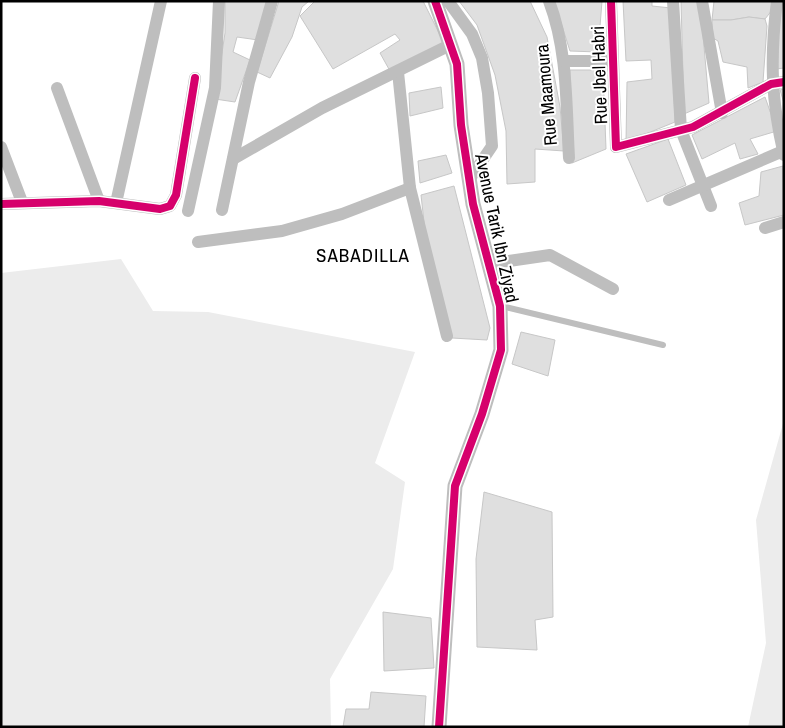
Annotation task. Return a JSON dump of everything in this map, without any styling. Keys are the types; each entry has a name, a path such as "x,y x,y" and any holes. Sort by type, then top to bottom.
{"street":[{"path":"116,203 161,1"},
{"path":"188,211 214,88 219,1"},
{"path":"222,210 249,82 272,1"},
{"name":"Avenue Tarik Ibn Ziyad","path":"435,1 457,64 461,126 472,204 500,306 501,350 482,414 455,486 439,727"},
{"path":"448,1 472,34 482,58 488,93 492,146 469,180"},
{"name":"Rue Maamoura","path":"549,1 564,61 569,158"},
{"name":"Rue Jbel Habri","path":"611,1 616,147 681,130"},
{"path":"673,1 681,130 711,206"},
{"path":"702,1 722,112"},
{"path":"669,200 783,153 773,33 777,1"},
{"path":"233,159 322,108 450,45"},
{"path":"564,61 613,62"},
{"path":"398,72 410,188 447,336"},
{"path":"1,204 99,201 160,209 170,206 176,195 195,78"},
{"path":"681,130 693,127 778,83"},
{"path":"58,88 99,201"},
{"path":"1,147 22,202"},
{"path":"198,242 282,231 342,214 410,188"},
{"path":"765,228 784,222"},
{"path":"488,264 550,255 613,289"}],"lane":[{"path":"500,306 663,345"}],"shaded area":[{"path":"121,259 153,311 208,312 415,352 375,463 405,482 393,569 330,679 331,727 1,727 1,273"},
{"path":"784,420 784,727 748,727 766,643 756,520"}],"building":[{"path":"225,1 268,1 258,40 237,37 233,52 250,60 235,102 215,99 225,33"},
{"path":"279,1 309,1 302,7 292,37 270,78 257,72"},
{"path":"315,1 423,1 444,43 390,71 380,53 400,40 395,34 333,69 300,16"},
{"path":"459,1 530,1 547,37 560,107 564,151 535,149 535,182 507,184 506,131 495,75 477,25"},
{"path":"554,1 602,1 598,52 570,51"},
{"path":"623,1 652,1 652,6 671,8 675,122 626,142 627,82 652,79 651,60 626,61"},
{"path":"681,1 700,1 709,103 684,114"},
{"path":"714,1 774,1 773,9 765,19 749,17 731,20 712,20"},
{"path":"781,1 784,1 784,68 776,69"},
{"path":"749,17 765,19 767,26 763,82 748,88 747,67 723,62 718,41 713,38 712,20 731,20"},
{"path":"570,70 603,70 606,149 572,163"},
{"path":"441,87 443,108 410,116 409,93"},
{"path":"784,89 784,103 780,90"},
{"path":"765,97 777,131 750,139 758,154 740,159 735,143 702,159 692,135"},
{"path":"668,139 686,185 647,202 626,154"},
{"path":"446,155 452,173 420,183 418,161"},
{"path":"783,166 784,215 745,225 739,203 759,196 761,172"},
{"path":"454,186 490,328 487,340 452,338 426,240 421,195"},
{"path":"521,332 555,340 548,376 512,364"},
{"path":"484,492 552,512 553,617 535,620 537,650 477,647 476,559"},
{"path":"383,612 431,618 434,668 384,671"},
{"path":"371,692 426,696 424,727 343,727 346,709 369,709"}],"cycle path":[{"path":"435,1 457,64 461,125 473,204 500,306 501,350 482,414 455,486 439,727"},
{"path":"611,1 616,147 693,127 771,84 784,82"},
{"path":"1,204 99,201 160,209 170,206 176,195 195,78"}],"district":[{"name":"SABADILLA","path":"363,255"}]}
